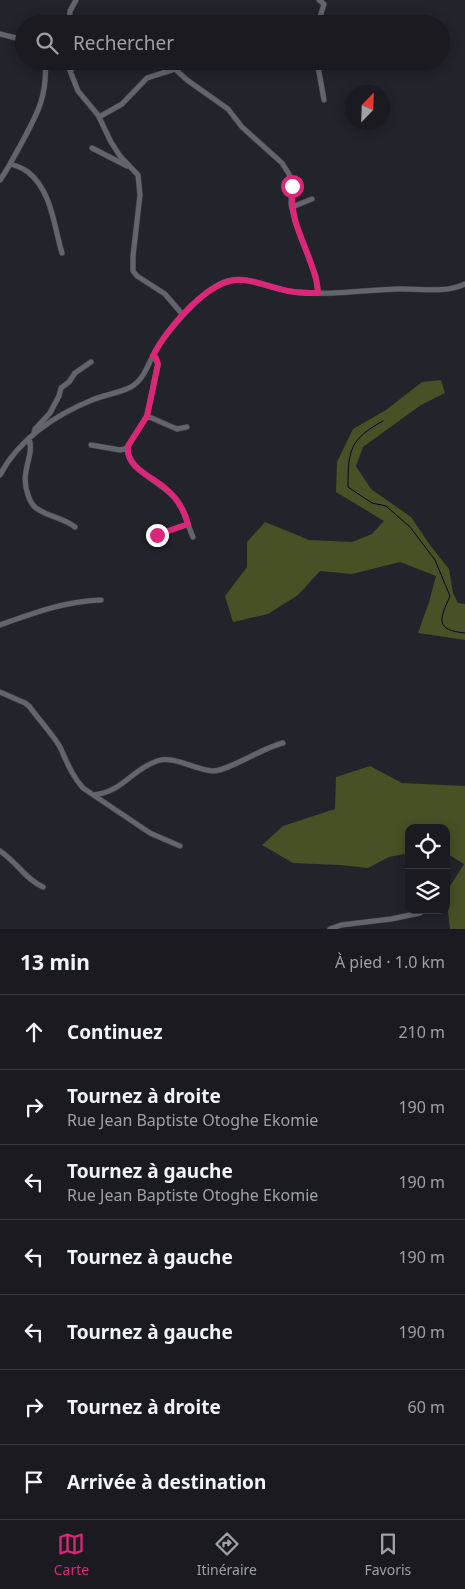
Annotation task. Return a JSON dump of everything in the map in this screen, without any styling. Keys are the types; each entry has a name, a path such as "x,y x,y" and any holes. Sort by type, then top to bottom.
{"street":[{"path":"70,15 76,0"},
{"path":"319,0 324,4 321,15"},
{"path":"0,34 15,38"},
{"path":"0,180 11,164 38,114 43,98 46,70"},
{"path":"99,116 122,104 147,78 175,70 228,109 242,127 282,163 289,174 295,221 316,277 318,293"},
{"path":"319,70 324,100"},
{"path":"71,72 78,91 99,116 116,149 138,175 140,183 139,207 133,271 137,276 165,294 183,315"},
{"path":"92,148 132,168"},
{"path":"11,164 29,173 42,190 50,206 62,253"},
{"path":"292,207 312,199"},
{"path":"0,476 8,460 28,440 58,417 91,400 134,386 146,371 168,332 183,315 209,291 228,281 249,280 288,291 318,293 401,289 434,291 465,284"},
{"path":"91,445 120,450 128,448 147,416 158,370 157,361 153,356"},
{"path":"75,527 66,520 38,510 30,501 24,479 30,451 28,440 35,429 50,413 61,388 69,382 75,373 91,362"},
{"path":"147,416 177,429 187,427"},
{"path":"128,448 132,462 139,471 166,488 175,498 183,509 193,537"},
{"path":"157,535 188,524"},
{"path":"0,625 60,605 101,600"},
{"path":"0,692 30,706 59,746 77,782 150,833 180,846"},
{"path":"93,795 113,791 138,772 157,761 170,761 213,771 283,743"},
{"path":"0,851 18,866 29,880 43,887"},
{"path":"330,929 341,925 415,914"}],"green space":[{"path":"441,380 445,393 421,405 363,447 356,466 371,489 411,517 449,569 453,593 458,603 465,604 465,640 418,633 436,576 400,562 352,574 320,571 298,595 268,614 233,622 225,596 247,567 247,542 265,522 309,540 352,542 372,534 384,521 336,492 337,462 353,429 386,410 422,382"},
{"path":"370,766 402,783 465,786 465,929 450,929 448,914 450,914 450,886 464,864 450,855 450,824 405,824 405,854 389,857 368,868 293,863 262,845 283,826 335,809 336,777"}],"waterway":[{"path":"383,421 372,427 357,440 353,447 350,455 348,487 372,503 386,506 410,527 435,560 450,596 442,617 444,626 448,629 465,633"}],"route":[{"path":"157,535 188,524 183,509 175,498 166,488 135,467 127,450 145,421 150,408 150,400 158,370 156,358 153,356 175,323 209,291 221,283 234,280 249,280 297,293 318,293 318,283 295,221 291,204 292,186"}]}
